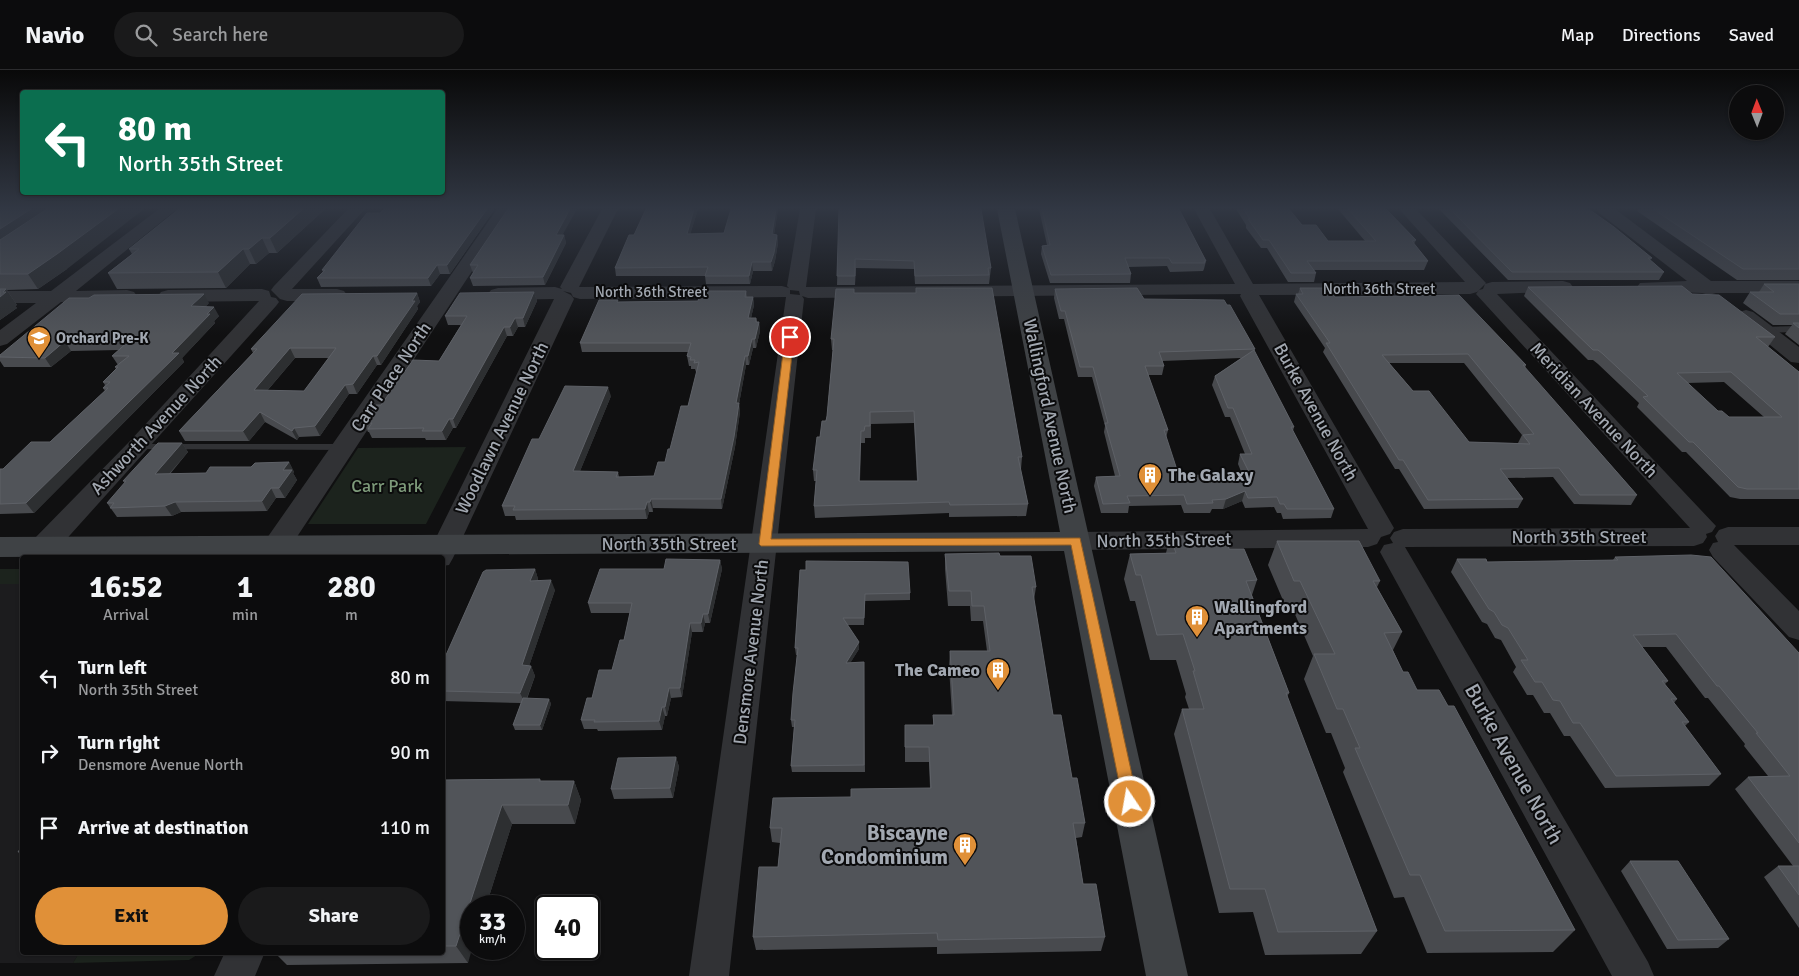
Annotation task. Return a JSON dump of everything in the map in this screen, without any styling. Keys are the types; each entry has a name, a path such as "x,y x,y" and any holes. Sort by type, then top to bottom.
{"street":[{"path":"0,340 114,251"},
{"name":"Ashworth Avenue North","path":"43,547 317,251"},
{"name":"Carr Place North","path":"277,544 476,251"},
{"name":"Woodlawn Avenue North","path":"442,551 588,251"},
{"name":"Densmore Avenue North","path":"709,976 801,251"},
{"name":"Wallingford Avenue North","path":"1015,251 1167,976"},
{"name":"Burke Avenue North","path":"1225,251 1634,976"},
{"name":"Meridian Avenue North","path":"1447,251 1699,532"},
{"path":"1660,251 1799,357"},
{"name":"North 36th Street","path":"421,294 1577,287"},
{"path":"1627,287 1799,287"},
{"path":"0,297 352,295"},
{"path":"1699,532 1704,545 1799,536"},
{"name":"North 35th Street","path":"0,547 277,544 442,551 765,544 1387,539 1699,532"},
{"path":"1725,543 1799,629"},
{"path":"234,976 244,955"}],"lane":[{"path":"1764,330 1799,329"},
{"path":"137,447 344,446"}],"shaded area":[{"path":"0,584 20,584 20,955 78,955 73,963 0,963"}],"green space":[{"name":"Carr Park","path":"466,447 426,524 308,524 358,448"},
{"path":"0,569 20,569 20,584 0,584"},
{"path":"78,955 197,955 189,960 73,963"}],"building":[{"path":"0,251 61,251 28,274 0,274"},
{"path":"136,251 241,251 218,272 108,273"},
{"path":"337,251 457,251 447,265 437,265 428,278 317,278 325,270 322,270"},
{"path":"479,251 556,251 543,277 470,278 478,265 470,265"},
{"path":"622,251 774,251 771,262 752,262 749,276 705,276 708,267 615,268"},
{"path":"838,251 988,251 991,268 988,268 989,275 915,276 914,261 855,259 855,276 837,276"},
{"path":"1044,251 1201,251 1206,261 1204,261 1205,263 1172,263 1169,258 1125,258 1131,274 1051,275"},
{"path":"1277,251 1420,251 1428,261 1307,261 1316,273 1291,273"},
{"path":"1492,251 1644,251 1652,258 1648,258 1664,272 1512,272"},
{"path":"1716,251 1799,251 1799,269 1743,269"},
{"path":"1764,284 1799,284 1799,314 1780,314 1750,292 1774,292"},
{"path":"1682,286 1692,294 1719,295 1775,337 1756,337 1799,372 1799,489 1747,489 1738,487 1693,442 1689,442 1643,397 1648,396 1603,354 1598,350 1593,350 1528,287","holes":["1731,372 1782,417 1729,417 1722,411 1718,411 1677,373"]},
{"path":"916,288 992,288 1022,457 1018,457 1028,504 950,505 949,502 814,506 817,470 813,470 817,437 820,437 822,421 826,421 827,416 834,339 831,339 836,289 854,289 854,293 916,293","holes":["914,411 918,481 859,481 861,431 864,431 865,426 870,426 870,412"]},
{"path":"1137,288 1144,299 1224,300 1227,305 1230,305 1255,349 1159,352 1164,366 1145,366 1168,430 1164,430 1179,476 1203,475 1204,480 1252,478 1240,454 1252,454 1233,408 1228,408 1215,376 1254,350 1294,427 1291,427 1334,509 1287,509 1284,504 1280,504 1277,497 1248,498 1245,491 1226,499 1212,500 1213,503 1187,504 1184,495 1127,496 1130,503 1103,504 1096,477 1120,476 1105,423 1108,423 1093,367 1080,367 1065,311 1061,311 1055,289"},
{"path":"1300,288 1328,288 1335,297 1459,295 1526,365 1523,365 1637,495 1580,495 1559,468 1500,469 1523,499 1428,500 1403,460 1399,460 1326,343 1330,343 1296,294 1303,294","holes":["1468,354 1534,434 1523,435 1530,444 1469,442 1429,391 1413,391 1382,355"]},
{"path":"0,289 6,289 3,292 6,292 0,297"},
{"path":"701,291 746,291 745,297 753,297 748,318 756,318 756,322 759,322 748,356 745,356 736,403 739,403 734,437 721,499 651,499 650,502 647,502 645,509 513,510 515,506 502,506 532,439 539,439 565,386 608,387 573,471 618,472 616,477 654,476 658,462 665,462 681,406 688,406 699,362 694,363 695,360 690,360 691,357 687,356 691,343 580,343 599,300 618,300 617,302 698,301"},
{"path":"534,292 523,318 515,318 510,327 504,327 453,419 449,419 442,431 422,431 424,428 368,429 372,423 364,423 376,405 381,405 413,360 439,361 467,316 445,316 460,293"},
{"path":"417,293 412,301 415,301 377,356 373,356 353,384 345,385 315,426 294,428 292,431 260,412 243,431 179,431 257,349 251,349 302,294","holes":["290,348 336,348 304,391 254,390"]},
{"path":"204,294 191,306 214,307 207,314 210,314 172,353 179,353 26,503 0,504 0,469 3,469 31,442 50,442 108,388 103,388 110,382 103,382 118,367 115,367 129,356 112,356 130,340 65,341 45,358 0,357 0,355 69,298 89,298 94,295"},
{"path":"158,443 182,443 155,474 206,473 210,467 251,467 255,463 289,462 283,470 292,470 279,488 271,488 262,501 175,502 165,506 110,508 114,503 107,503 126,481 123,481"},
{"path":"1170,536 1195,536 1198,546 1228,545 1229,549 1244,549 1257,580 1246,581 1289,693 1286,693 1377,931 1278,932 1265,889 1230,889 1182,709 1204,709 1193,671 1195,671 1183,634 1157,635 1141,575 1136,575 1130,554 1176,553"},
{"path":"1277,541 1359,541 1380,581 1373,581 1402,632 1384,633 1403,672 1408,672 1417,690 1439,690 1448,706 1454,706 1575,930 1445,931 1420,875 1410,875 1355,748 1360,748 1343,709 1337,709 1314,654 1335,654 1300,581 1294,581"},
{"path":"999,553 1000,556 1031,556 1036,587 1032,587 1053,715 1061,715 1072,778 1077,778 1085,823 1073,823 1083,884 1096,884 1105,937 938,940 937,933 753,937 759,867 778,867 782,828 770,828 773,798 851,797 851,789 931,788 929,747 905,747 905,725 934,725 933,715 954,715 950,651 990,651 984,606 972,606 971,591 949,591 945,554"},
{"path":"1691,555 1711,557 1799,653 1799,843 1748,777 1790,776 1756,733 1758,733 1719,686 1717,686 1676,634 1633,635 1668,681 1662,681 1677,699 1671,699 1689,722 1682,722 1721,774 1616,776 1580,723 1573,723 1560,701 1553,700 1542,682 1535,682 1521,660 1528,660 1508,628 1502,625 1494,612 1489,609 1457,559 1486,559 1487,562 1618,560 1615,557"},
{"path":"666,559 720,560 708,614 703,614 701,623 690,623 680,688 669,688 665,707 662,707 659,721 594,722 595,720 581,720 587,698 592,698 599,670 612,670 620,640 624,640 632,603 588,603 600,569 664,569"},
{"path":"806,561 908,562 910,593 865,594 864,618 843,618 859,642 846,663 864,662 864,765 791,766 795,720 791,720 798,648 795,648 800,570 806,570"},
{"path":"535,569 530,581 551,580 522,665 531,666 520,693 445,691 445,657 483,572 486,570"},
{"path":"523,698 549,699 540,725 513,725"},
{"path":"676,757 670,788 611,789 618,758"},
{"path":"540,779 539,781 574,781 568,805 502,805 473,895 460,895 460,934 456,946 445,946 445,780"},
{"path":"1630,861 1678,861 1729,939 1678,940"},
{"path":"1778,866 1799,866 1799,895"}],"place":[{"name":"Orchard Pre-K","path":"39,359"},
{"name":"The Galaxy","path":"1150,496"},
{"name":"Wallingford Apartments","path":"1197,638"},
{"name":"The Cameo","path":"998,691"},
{"name":"Biscayne Condominium","path":"965,866"}],"route":[{"path":"790,337 765,544 1076,541 1130,802"}]}
